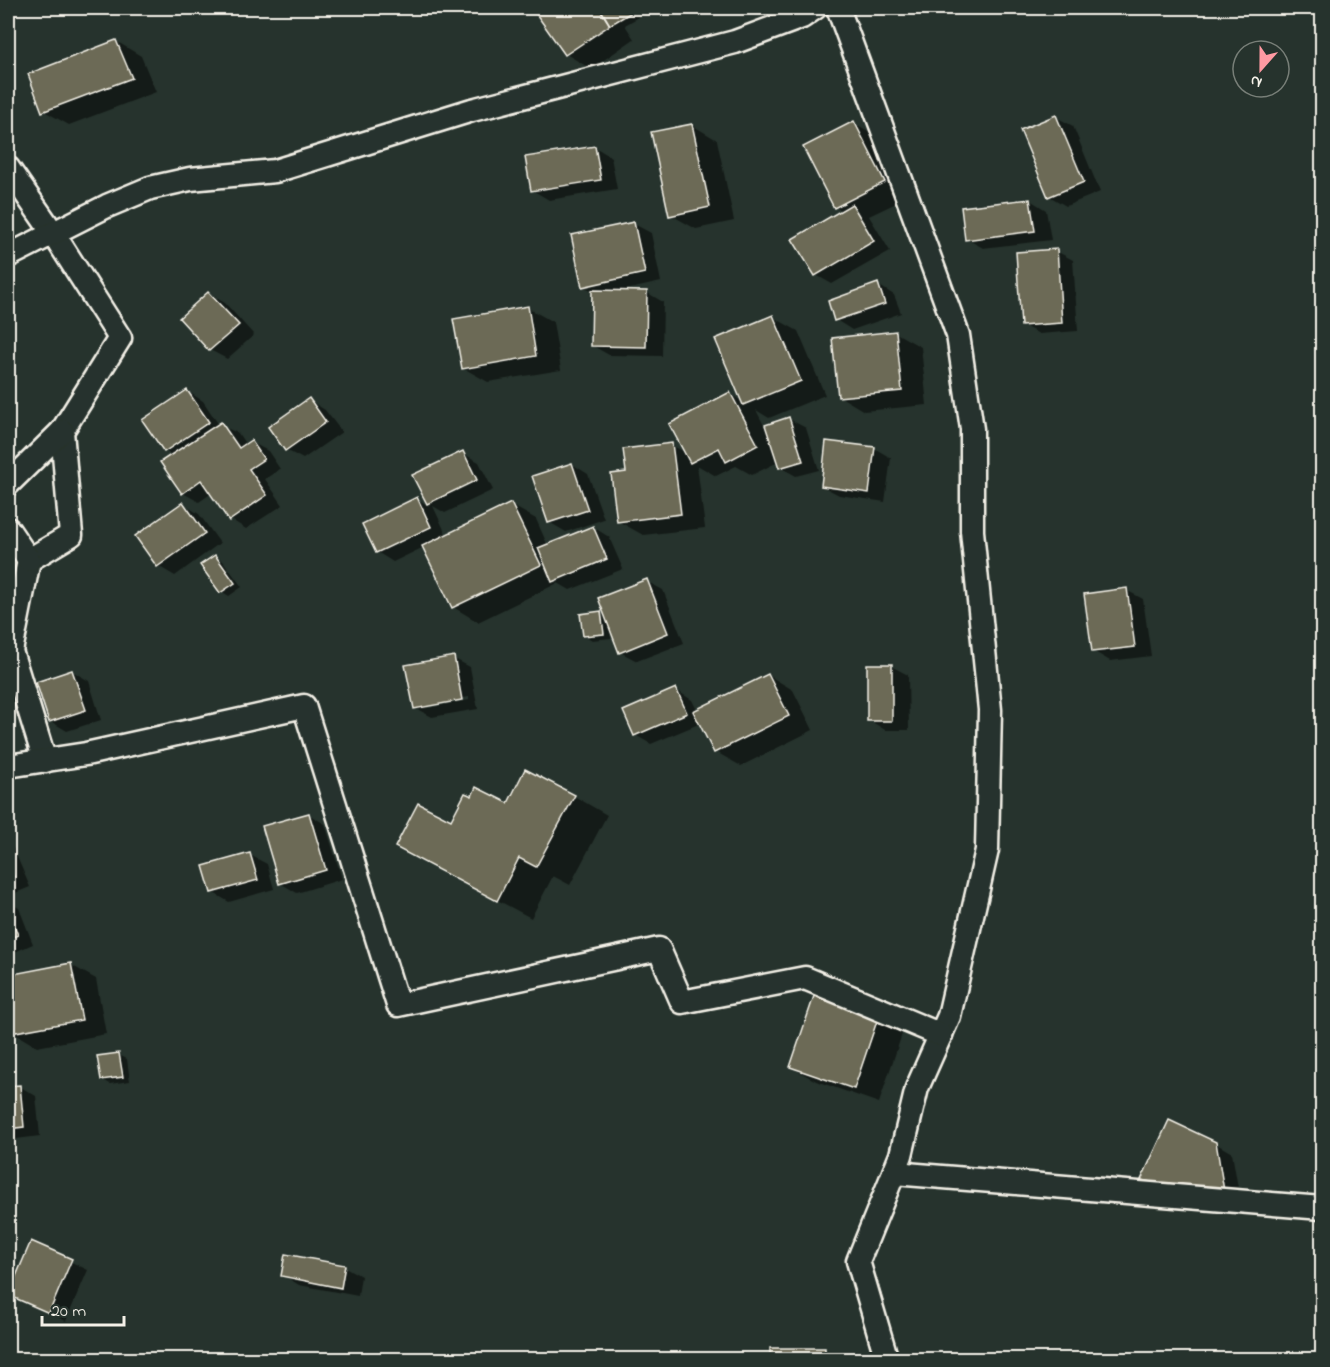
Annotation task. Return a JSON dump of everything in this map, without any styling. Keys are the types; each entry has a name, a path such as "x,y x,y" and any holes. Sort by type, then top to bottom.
{"street":[{"path":"838,8 958,335 972,429 972,531 990,710 987,850 949,1016 917,1088 901,1155 858,1261 887,1359"},
{"path":"8,256 107,206 150,188 190,179 275,171 472,110 735,42 806,10"},
{"path":"8,168 54,233 120,338 62,431 8,484"},
{"path":"29,560 71,535 62,431"},
{"path":"8,528 29,560 11,651 45,761"},
{"path":"8,766 98,752 304,706 398,1005 659,949 682,1002 805,978 941,1035"},
{"path":"894,1173 1323,1208"}],"building":[{"path":"532,8 599,8 610,25 565,55"},
{"path":"600,8 629,8 632,12 610,25"},
{"path":"116,40 132,78 42,112 28,74"},
{"path":"1056,115 1084,182 1048,197 1020,130"},
{"path":"854,121 885,182 834,208 803,147"},
{"path":"692,124 710,207 669,216 651,132"},
{"path":"595,146 601,180 531,191 525,157"},
{"path":"1030,199 1035,231 965,240 961,207"},
{"path":"852,204 874,241 815,276 792,239"},
{"path":"634,222 645,273 582,287 571,235"},
{"path":"1057,249 1062,323 1021,326 1016,252"},
{"path":"878,283 885,304 834,321 828,301"},
{"path":"592,290 647,291 646,347 591,346"},
{"path":"208,292 239,325 209,351 179,318"},
{"path":"528,306 536,356 462,369 453,319"},
{"path":"773,315 801,381 743,405 715,339"},
{"path":"896,331 902,391 838,397 832,338"},
{"path":"187,390 209,422 164,452 142,420"},
{"path":"730,392 758,445 726,462 719,448 690,463 669,424"},
{"path":"309,398 326,422 285,451 268,427"},
{"path":"789,417 803,461 779,468 765,425"},
{"path":"221,422 239,448 251,440 264,459 249,469 267,495 229,521 201,480 182,494 160,462"},
{"path":"826,441 875,447 869,493 821,486"},
{"path":"672,443 681,514 617,522 611,474 626,472 623,449"},
{"path":"463,451 477,480 427,504 412,475"},
{"path":"572,463 588,510 548,523 532,476"},
{"path":"417,497 431,527 376,553 362,524"},
{"path":"183,502 205,533 157,567 135,536"},
{"path":"511,503 541,565 452,608 422,546"},
{"path":"593,526 607,559 552,582 538,548"},
{"path":"215,555 235,583 220,593 200,565"},
{"path":"647,579 668,633 619,653 598,598"},
{"path":"1127,588 1135,647 1092,652 1084,594"},
{"path":"601,611 604,634 583,636 580,614"},
{"path":"454,656 462,700 414,709 405,665"},
{"path":"867,664 892,664 892,721 867,721"},
{"path":"72,670 86,710 49,722 36,682"},
{"path":"768,674 789,716 714,753 693,711"},
{"path":"676,688 687,713 634,736 623,711"},
{"path":"525,769 575,795 536,867 519,858 497,901 395,847 418,803 451,820 465,793 472,796 476,787 508,803"},
{"path":"309,813 326,870 279,884 262,826"},
{"path":"250,853 258,880 211,893 203,866"},
{"path":"8,861 14,877 8,880"},
{"path":"8,910 18,935 8,939"},
{"path":"71,963 82,1020 10,1033 8,975"},
{"path":"814,996 878,1018 854,1089 790,1067"},
{"path":"119,1053 123,1077 101,1080 97,1056"},
{"path":"20,1085 24,1127 8,1129 8,1086"},
{"path":"1169,1120 1216,1142 1225,1197 1141,1180"},
{"path":"31,1241 72,1259 49,1313 8,1295"},
{"path":"285,1254 345,1265 341,1288 281,1276"},
{"path":"770,1348 825,1348 825,1360 770,1360"}]}
